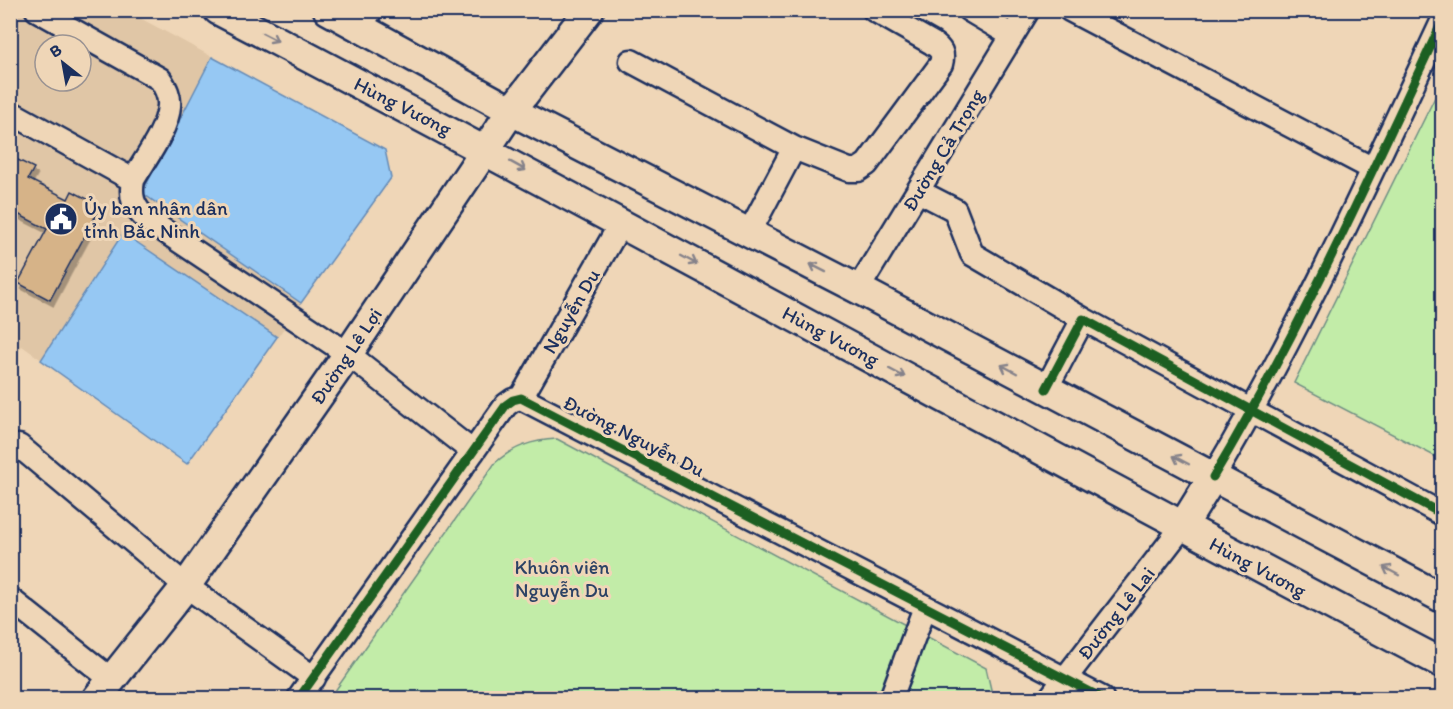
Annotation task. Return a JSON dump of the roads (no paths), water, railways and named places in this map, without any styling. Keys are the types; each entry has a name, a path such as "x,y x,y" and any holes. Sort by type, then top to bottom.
{"main road":[{"name":"Hùng Vương","path":"219,10 485,149 1182,527 1443,663"},
{"path":"328,10 366,19 512,111 858,289 1443,598"},
{"name":"Đường Lê Lợi","path":"105,689 186,586 348,354 485,149 589,10"},
{"path":"1182,527 1213,477"}],"street":[{"path":"631,61 794,148 849,170 858,170 867,164 941,64 943,57 940,48 874,10"},
{"path":"969,10 1011,35"},
{"name":"Đường Cả Trọng","path":"858,289 1028,10"},
{"path":"1071,10 1373,169"},
{"path":"51,14 150,72 160,79 168,92 170,107 162,127 133,180 131,192 134,207 145,218 348,354 473,452"},
{"path":"1213,477 1251,413 1373,169 1443,22"},
{"path":"10,112 133,180"},
{"path":"749,233 794,148"},
{"path":"918,191 955,210 972,254 1251,413 1443,514"},
{"name":"Nguyễn Du","path":"521,398 621,223"},
{"path":"1046,388 1083,319"},
{"path":"299,699 506,405 521,398"},
{"name":"Đường Nguyễn Du","path":"521,398 1102,699"},
{"path":"19,446 186,586 314,678"},
{"name":"Đường Lê Lai","path":"1050,699 1182,527"},
{"path":"10,599 105,689"},
{"path":"891,699 925,607"}],"water":[{"path":"212,57 385,150 391,178 301,303 142,193"},
{"path":"123,233 277,337 187,464 41,360"}],"place":[{"name":"Ủy ban nhân dân tỉnh Bắc Ninh","path":"61,219"}],"park label":[{"name":"Khuôn viên Nguyễn Du","path":"562,578"}]}
